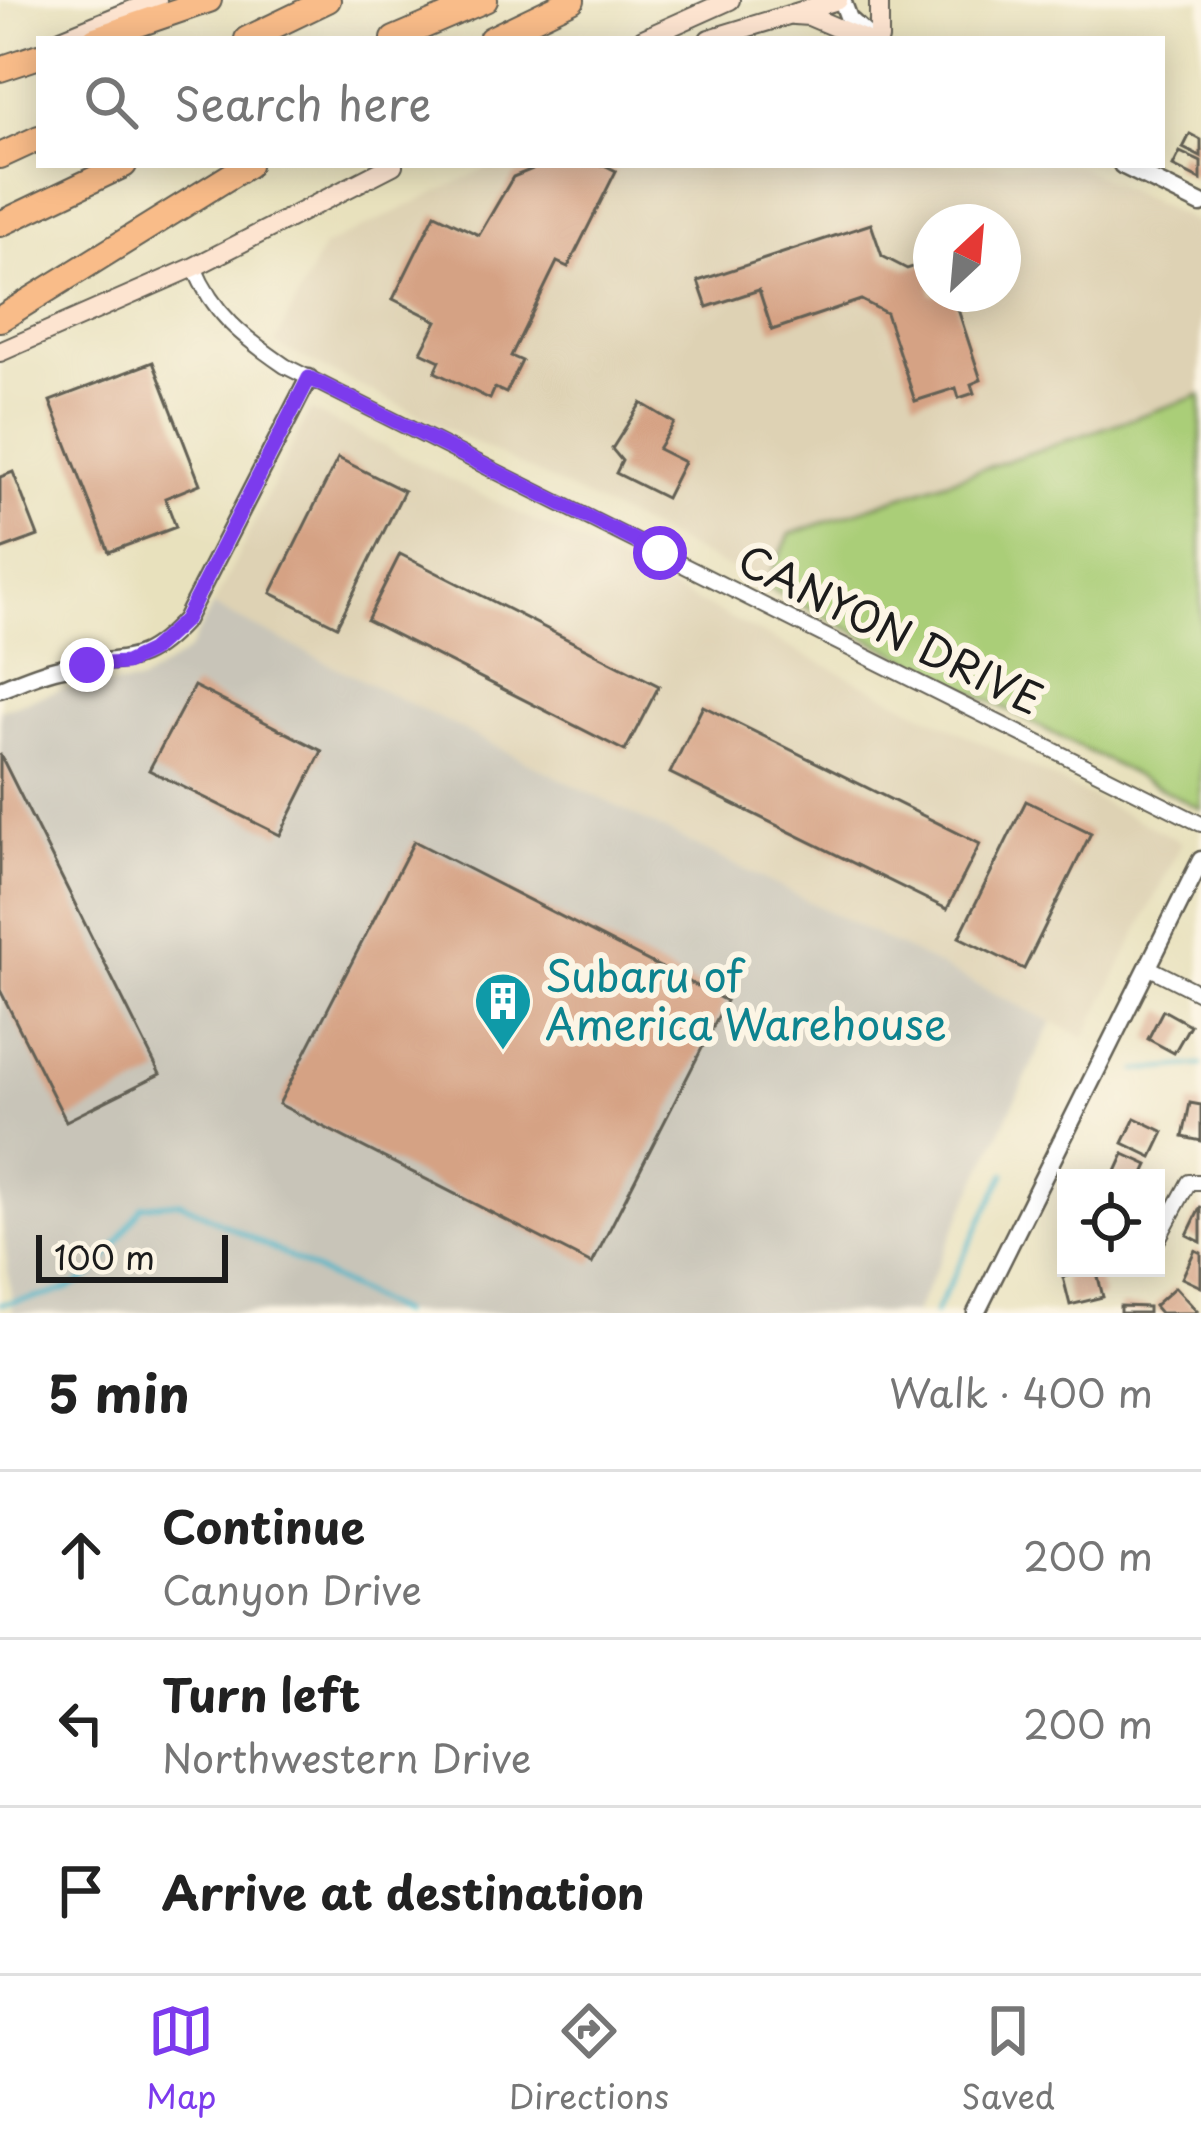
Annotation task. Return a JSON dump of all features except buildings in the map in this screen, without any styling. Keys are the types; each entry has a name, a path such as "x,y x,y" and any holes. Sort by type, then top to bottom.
{"highway":[{"path":"103,36 209,0"},
{"path":"253,36 328,0"},
{"path":"401,36 485,0"},
{"path":"496,36 572,0"},
{"path":"0,66 36,53"},
{"path":"0,156 36,139"},
{"path":"0,224 118,168"},
{"path":"0,319 243,168"}],"main road":[{"path":"68,36 158,0"},
{"path":"650,36 730,0"},
{"path":"718,36 840,0"},
{"path":"872,36 879,0"},
{"path":"783,15 809,16 863,36"},
{"path":"0,352 194,267 386,168"}],"street":[{"path":"840,0 849,19 868,36"},
{"path":"1128,168 1201,203"},
{"name":"CANYON DRIVE","path":"194,267 204,293 232,328 309,378 1201,824"},
{"path":"0,689 67,667 126,663 169,638 185,620 309,378"},
{"path":"983,1311 1201,860"},
{"path":"1148,967 1201,994"},
{"path":"1165,1225 1190,1182 1201,1182"}],"shaded area":[{"path":"487,168 1081,168 1201,225 1201,395 790,534 765,586 275,344 323,247"},
{"path":"310,410 1182,842 1085,1038 213,606"},
{"path":"213,606 1052,1022 915,1313 13,1313 0,1202 0,710 61,689 140,683 188,651"}],"green space":[{"path":"1201,395 1201,809 765,586 790,534"}],"waterway":[{"path":"1137,1071 1201,1065"},
{"path":"935,1313 1005,1174"},
{"path":"0,1304 73,1286 100,1266 142,1206 180,1202 400,1313"}],"place":[{"name":"Subaru of America Warehouse","path":"503,1052"}],"route":[{"path":"87,665 126,663 169,638 185,620 309,378 660,553"}]}
